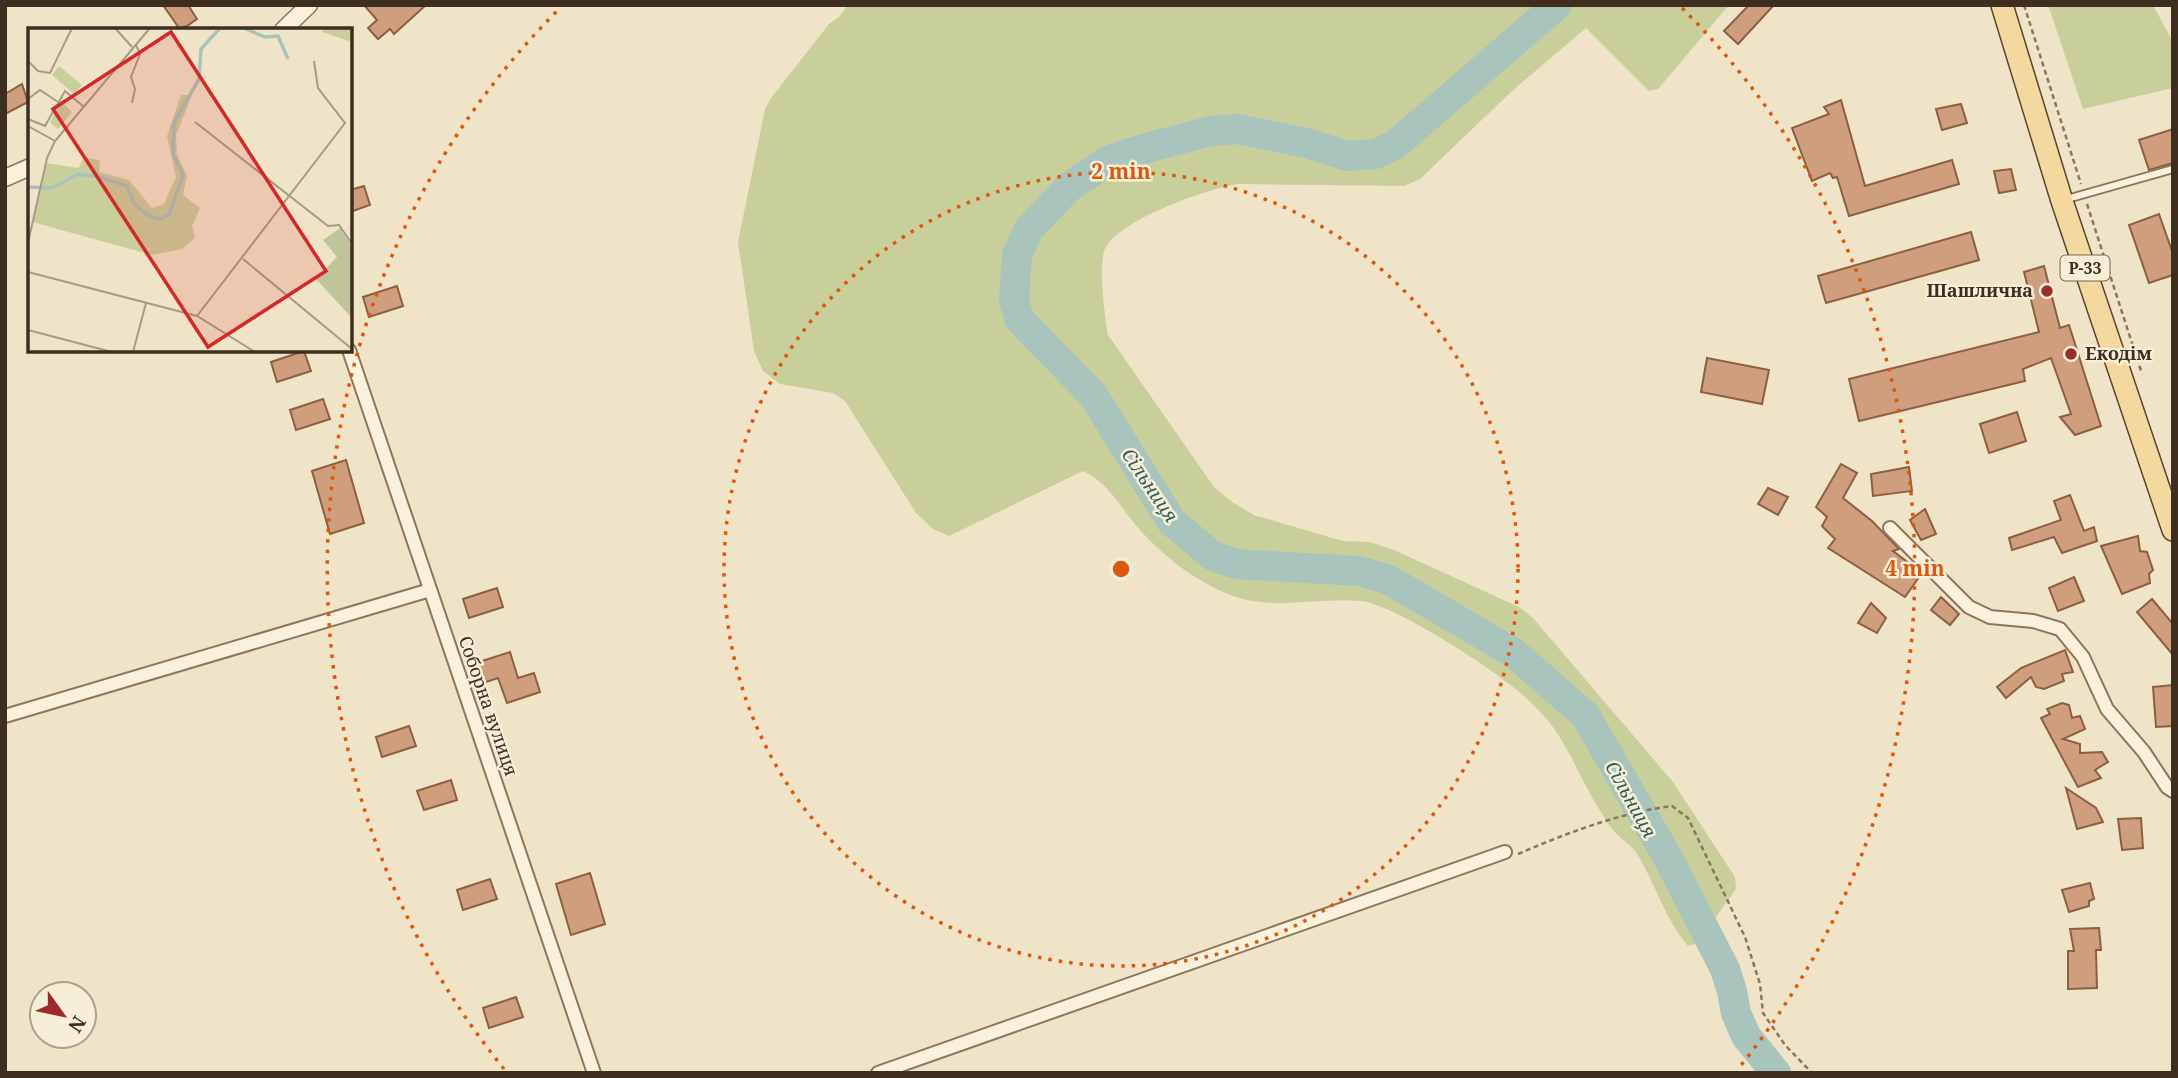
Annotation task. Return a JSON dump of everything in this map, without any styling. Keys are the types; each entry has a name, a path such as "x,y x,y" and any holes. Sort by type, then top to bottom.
{"main road":[{"name":"Р-33","path":"2001,5 2062,201 2173,530"}],"street":[{"path":"285,28 309,5"},
{"path":"5,178 28,168"},
{"name":"Соборна вулиця","path":"350,352 594,1073"},
{"path":"1890,528 1969,607 1990,617 2033,621 2060,629 2083,657 2107,709 2144,752 2167,787 2173,791"},
{"path":"5,716 430,590"},
{"path":"878,1073 1505,852"}],"lane":[{"path":"2062,201 2173,169"}],"path":[{"path":"2024,5 2143,378"},
{"path":"1505,852 1517,855 1556,838 1630,813 1672,806 1688,818 1745,937 1760,984 1763,1013 1785,1045 1812,1073"}],"green space":[{"path":"848,5 1729,5 1658,89 1649,91 1586,28 1512,91 1420,179 1404,186 1238,184 1224,187 1165,207 1127,227 1113,238 1105,249 1102,266 1108,335 1214,487 1232,502 1254,515 1343,541 1370,542 1394,550 1519,607 1533,618 1673,782 1735,877 1736,889 1697,943 1688,946 1680,936 1637,854 1607,822 1560,737 1550,724 1535,706 1515,689 1448,642 1398,614 1361,601 1258,602 1225,593 1199,580 1164,554 1134,523 1106,487 1083,471 949,536 933,529 916,513 845,401 833,393 780,384 763,371 754,351 738,242 765,109 829,24 839,17"},
{"path":"2048,5 2153,5 2173,42 2173,88 2083,109"}],"building":[{"path":"163,5 188,5 197,19 179,28"},
{"path":"364,5 426,5 394,34 390,29 378,39 368,28 377,20"},
{"path":"1749,5 1774,5 1738,44 1724,31"},
{"path":"22,84 28,102 5,114 5,94"},
{"path":"1841,100 1865,186 1952,160 1959,184 1849,216 1837,177 1833,178 1830,173 1812,181 1792,128 1829,114 1824,107"},
{"path":"1961,104 1967,123 1942,130 1936,109"},
{"path":"2173,129 2173,163 2149,170 2139,140"},
{"path":"2011,169 2016,190 1999,193 1994,171"},
{"path":"364,186 370,205 352,211 352,189"},
{"path":"2159,214 2173,254 2173,275 2149,283 2129,225"},
{"path":"1971,232 1979,260 1826,303 1818,276"},
{"path":"2044,266 2060,328 2069,325 2101,426 2075,435 2060,417 2071,414 2051,358 2023,369 2025,381 1859,421 1849,379 2039,332 2024,272"},
{"path":"397,286 403,306 369,317 363,297"},
{"path":"304,352 311,371 277,382 271,362"},
{"path":"1707,358 1769,370 1762,404 1701,392"},
{"path":"323,399 330,419 296,430 290,410"},
{"path":"2017,412 2026,441 1989,453 1980,424"},
{"path":"346,460 364,523 330,534 312,471"},
{"path":"1841,464 1857,473 1843,498 1872,521 1899,549 1893,551 1922,573 1905,597 1828,548 1835,539 1822,526 1827,517 1816,507"},
{"path":"1909,467 1912,491 1873,496 1871,474"},
{"path":"1768,488 1788,497 1778,515 1758,504"},
{"path":"2070,495 2084,531 2094,527 2097,541 2062,553 2054,537 2012,550 2009,538 2061,520 2054,501"},
{"path":"1925,509 1936,534 1921,540 1910,520"},
{"path":"2138,536 2140,551 2147,552 2153,570 2149,574 2150,583 2122,594 2101,546"},
{"path":"2074,577 2084,601 2058,611 2049,588"},
{"path":"497,588 503,607 469,618 463,599"},
{"path":"1941,597 1959,614 1950,625 1931,610"},
{"path":"2152,599 2173,624 2173,655 2137,612"},
{"path":"1871,603 1886,618 1877,633 1858,623"},
{"path":"2065,650 2073,672 2062,674 2064,681 2044,689 2036,687 2031,677 2006,698 1997,687 2021,668"},
{"path":"510,652 518,678 534,673 540,692 507,703 498,678 483,683 476,663"},
{"path":"2173,685 2173,726 2156,727 2153,687"},
{"path":"2062,703 2069,705 2072,718 2080,716 2085,729 2063,739 2080,744 2080,753 2102,752 2108,762 2095,770 2101,778 2078,787 2041,718 2050,714 2047,709"},
{"path":"409,726 416,746 382,757 376,737"},
{"path":"451,780 457,800 424,810 417,791"},
{"path":"2066,788 2096,808 2103,822 2077,829"},
{"path":"2141,818 2143,848 2122,850 2118,819"},
{"path":"590,873 605,924 571,935 556,884"},
{"path":"490,879 497,899 463,910 457,890"},
{"path":"2090,883 2094,899 2089,901 2089,906 2069,912 2062,890"},
{"path":"2099,928 2101,950 2096,950 2097,988 2068,989 2068,951 2074,951 2070,929"},
{"path":"516,997 523,1017 489,1028 483,1008"}],"waterway":[{"name":"Сільниця","path":"1557,5 1395,145 1376,154 1347,156 1306,143 1237,129 1211,131 1109,160 1069,187 1029,229 1017,255 1014,301 1019,319 1093,395 1172,522 1213,556 1236,564 1360,571 1389,580 1514,653 1585,715 1668,858 1725,969 1736,1013 1746,1036 1776,1073"}],"place":[{"name":"Шашлична","path":"2047,291"},
{"name":"Екодім","path":"2071,354"}]}
